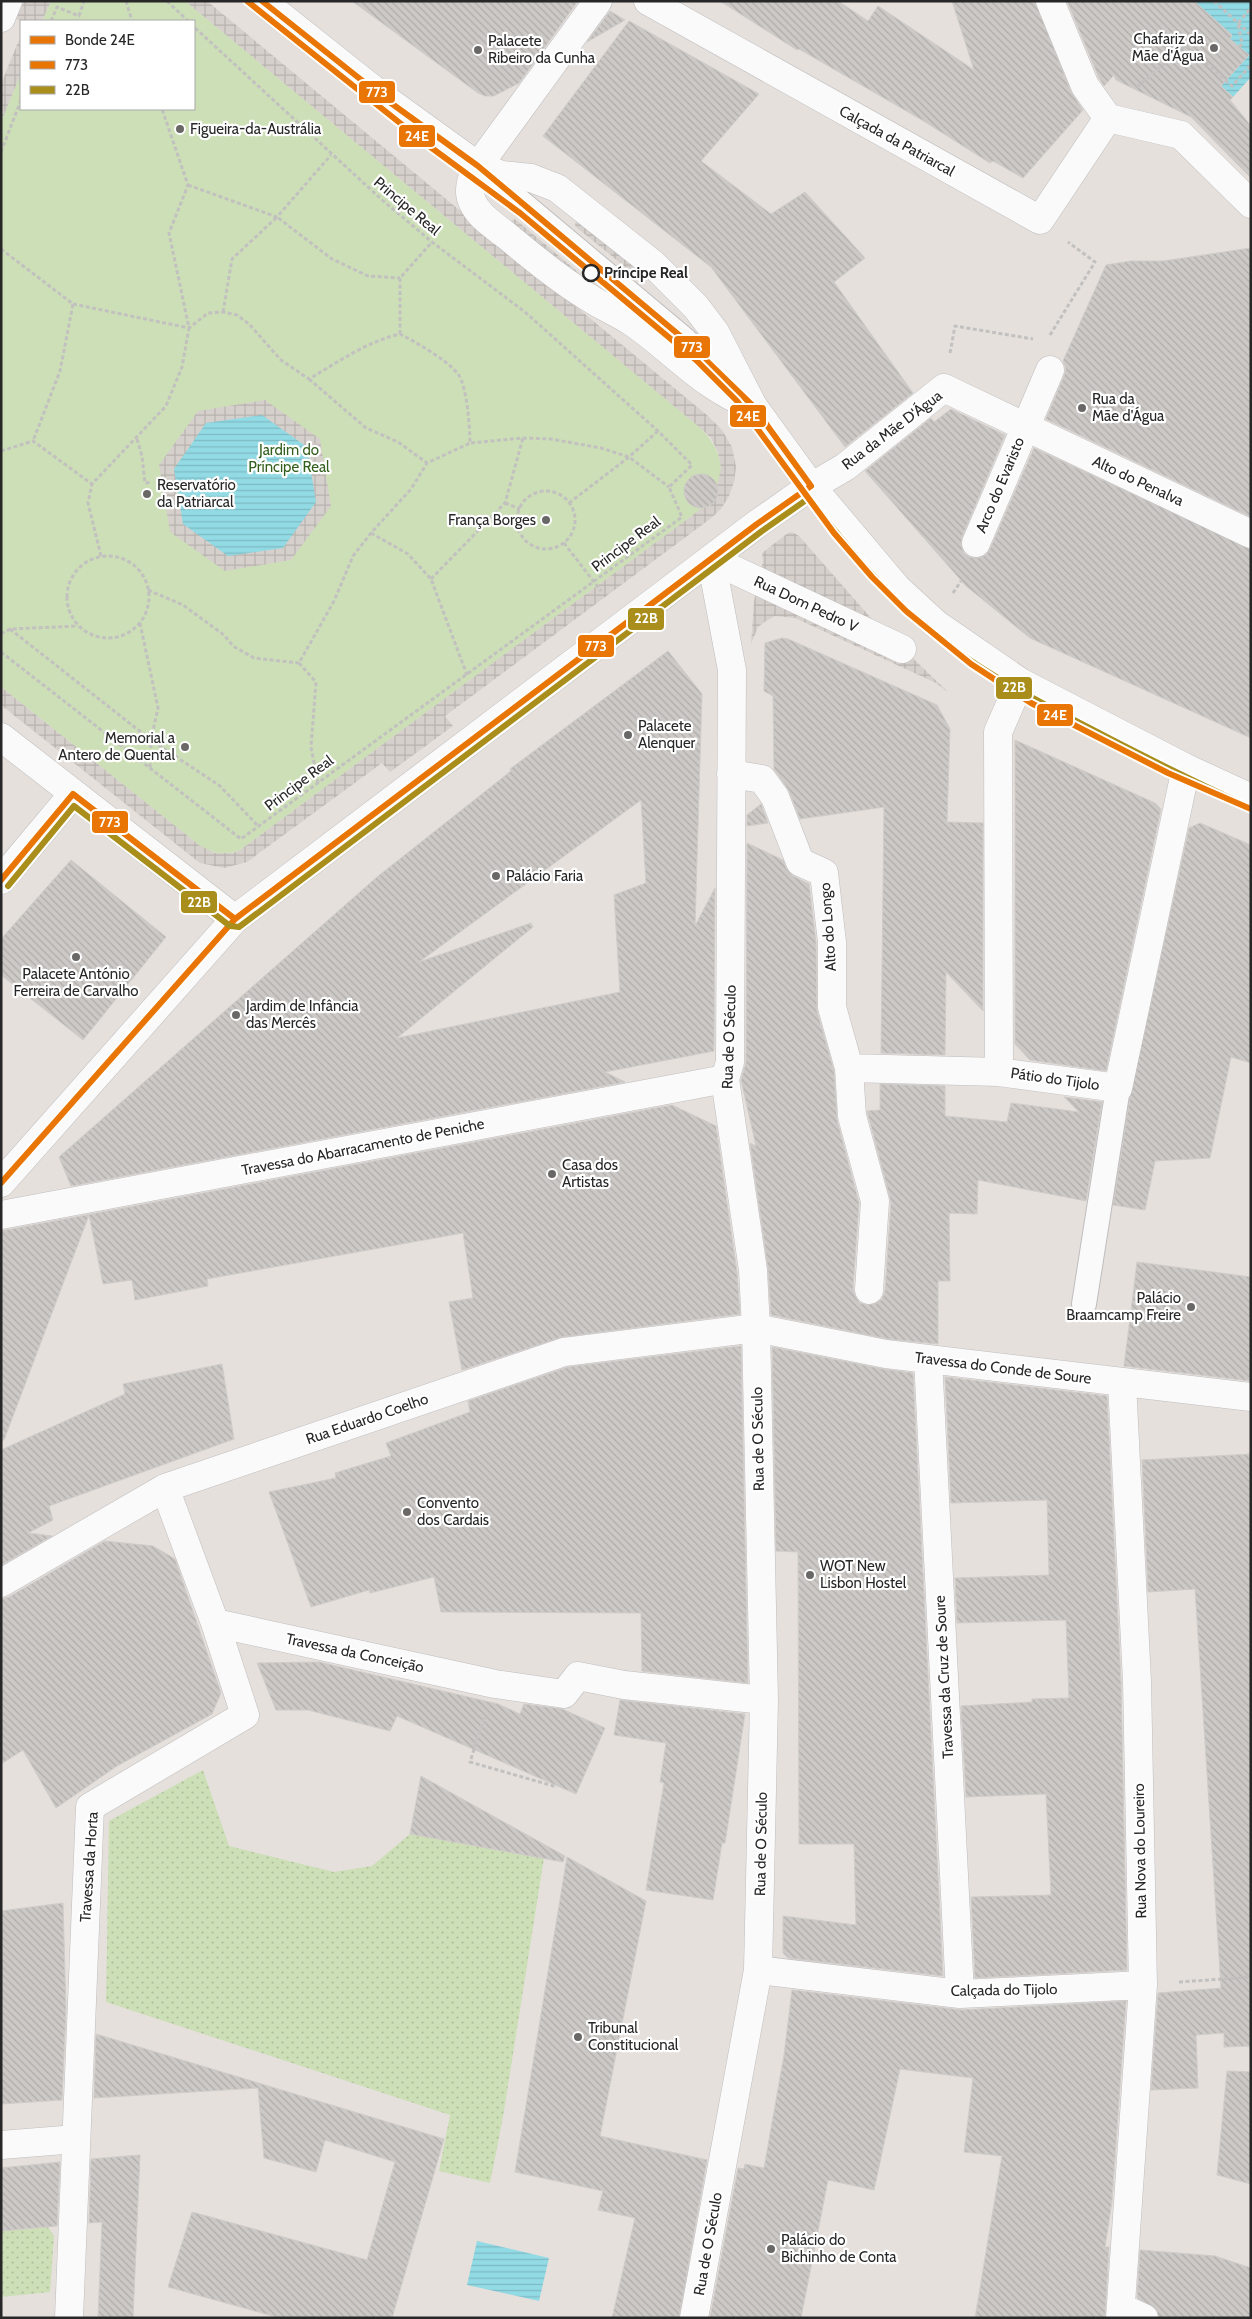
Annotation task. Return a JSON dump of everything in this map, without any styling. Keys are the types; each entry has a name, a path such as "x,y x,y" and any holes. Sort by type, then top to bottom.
{"street":[{"path":"1,18 8,1"},
{"path":"262,1 384,98 478,166 502,175 531,178 557,188 653,264 696,307 715,332 753,406 811,486 843,526 910,600 936,624 1020,682 1186,768 1251,798"},
{"path":"598,1 478,166 470,184 470,195 478,212 554,275 634,323 694,374 736,401 753,406"},
{"name":"Calçada da Patriarcal","path":"648,1 1040,220 1108,118"},
{"path":"1050,1 1086,86 1108,118 1181,135 1251,204"},
{"path":"1024,428 1050,370"},
{"name":"Rua da Mãe D'Água","path":"1,1183 235,919 778,508 811,486 845,467 944,388 1024,428"},
{"name":"Alto do Penalva","path":"1024,428 1251,534"},
{"name":"Arco do Evaristo","path":"976,542 1024,428"},
{"name":"Rua Dom Pedro V","path":"711,559 902,649"},
{"name":"Rua de O Século","path":"694,2318 758,1970 764,1700 756,1328 753,1270 725,1079 730,1062 732,670 711,559"},
{"name":"Pátio do Tijolo","path":"1020,682 998,732 999,1072 1118,1088 1186,768"},
{"path":"1,737 235,919"},
{"name":"Alto do Longo","path":"731,774 762,779 775,798 800,862 824,874 832,942 832,1007 849,1068 852,1116 875,1202 868,1290"},
{"path":"1,880 73,794"},
{"path":"849,1068 999,1072"},
{"name":"Travessa do Abarracamento de Peniche","path":"1,1215 725,1079"},
{"name":"Travessa do Conde de Soure","path":"756,1328 886,1354 1251,1397"},
{"name":"Rua Eduardo Coelho","path":"1,1583 165,1488 564,1352 756,1328"},
{"name":"Travessa da Cruz de Soure","path":"928,1359 960,1994"},
{"name":"Rua Nova do Loureiro","path":"1122,1383 1137,1681 1143,1985 1129,2315"},
{"name":"Travessa da Horta","path":"69,2318 90,1807 245,1715 215,1623 165,1488"},
{"name":"Travessa da Conceição","path":"215,1623 495,1684 564,1694 578,1676 624,1685 764,1700"},
{"name":"Calçada do Tijolo","path":"758,1970 960,1994 1143,1985"},
{"path":"1,2145 76,2139"}],"lane":[{"path":"1084,1304 1118,1088"}],"path":[{"path":"51,20 57,7 79,16 84,1"},
{"path":"126,1 132,20"},
{"path":"166,1 187,20"},
{"path":"1214,1 1251,34"},
{"path":"1238,23 1251,8"},
{"path":"1238,23 1242,44 1239,47"},
{"name":"Principe Real","path":"1,652 241,839 682,516 669,487 692,465 658,431 525,312 432,242 332,155 195,28"},
{"path":"1132,91 1178,54 1186,45 1232,86 1251,66"},
{"path":"1,152 20,103"},
{"path":"101,556 88,504 92,484 137,439 166,406 182,367 189,328 169,232 188,185 162,110"},
{"path":"224,312 232,258 277,217 332,155"},
{"path":"188,185 277,217 332,259 368,276 400,278"},
{"path":"400,334 400,278 432,242"},
{"path":"1,249 73,304 189,328 208,313 224,312 237,315 249,324 281,360 309,379 343,411 366,428 398,442 427,463"},
{"path":"1046,341 1095,262"},
{"path":"33,441 60,371 73,304"},
{"name":"Rua da Mãe D'Água","path":"944,388 955,326 1037,340"},
{"path":"309,379 360,348 382,338 400,334 424,346 459,375 470,420 470,444"},
{"path":"570,503 629,458 658,431"},
{"path":"431,579 505,503 523,438"},
{"path":"299,663 334,601 353,556 371,532 411,489 427,463 470,444 523,438 551,439 601,448 629,458 669,487"},
{"path":"137,439 142,456 145,483 152,482"},
{"path":"1,451 33,441"},
{"path":"33,441 92,484"},
{"path":"543,492 557,494 570,503 575,516 575,524 573,532 564,543 550,548 535,547 529,543 520,531 518,524 520,509 529,498 543,492"},
{"path":"505,503 520,509"},
{"path":"371,532 408,554 431,579 467,675"},
{"path":"564,543 601,592"},
{"path":"101,556 122,558 140,571 148,590 148,608 140,623 126,634 110,638 92,635 78,626 69,611 66,594 72,577 84,564 101,556"},
{"path":"148,590 184,605 224,635 233,646 254,658 299,663 316,682 311,747 318,783"},
{"path":"140,623 158,708 151,740 150,769"},
{"path":"1,634 10,630 78,626"},
{"path":"10,630 151,740 220,786 259,827"},
{"path":"495,1684 470,1762 557,1788"},
{"path":"1143,1985 1251,1977"}],"green space":[{"name":"Jardim do Príncipe Real","path":"51,1 185,1 698,426 714,446 719,457 721,467 717,488 701,509 240,850 229,853 214,852 199,845 1,687 1,122 20,75 20,110 195,110 195,20 42,20"},
{"path":"203,1770 229,1846 334,1872 372,1866 410,1834 544,1858 503,2117 490,2183 439,2171 450,2115 106,2002 109,1821"},
{"path":"48,2227 54,2236 50,2292 1,2297 1,2231"}],"shaded area":[{"path":"24,1 51,1 42,20 16,19"},
{"path":"185,1 207,1 708,416 722,430 732,447 736,467 734,482 729,496 721,509 445,716 453,726 390,772 382,763 247,862 224,868 200,863 1,705 1,687 199,845 215,853 233,853 240,850 701,509 710,501 716,490 721,468 718,452 711,438 698,426"},
{"path":"20,37 20,75 1,122 1,84"},
{"path":"515,219 578,272 578,277 509,222"},
{"path":"578,220 645,273 645,278 640,279 576,227 575,224"},
{"path":"265,400 320,439 331,506 291,560 225,571 170,532 159,465 198,411"},
{"path":"792,532 799,536 870,617 949,693 936,683 795,618 775,616 766,621 758,627 751,644 754,601 763,561 762,553"}],"water":[{"name":"Chafariz da Mãe d'Água","path":"1151,1 1251,1 1251,77 1233,97 1221,87"},
{"path":"262,415 307,447 316,502 283,548 228,556 183,524 174,469 206,423"},
{"path":"477,2241 549,2258 539,2301 467,2285"}],"building":[{"name":"Palacete Ribeiro da Cunha","path":"352,1 578,1 519,83 494,96 485,96 478,93"},
{"path":"720,1 838,1 868,21 878,6 974,70 952,1 1035,1 1071,92 1083,110 1023,178 993,161 990,163 922,120 799,49 797,50"},
{"path":"1067,1 1194,1 1232,35 1230,39 1249,55 1221,86 1233,97 1230,100 1251,126 1251,178 1191,117 1116,80 1114,75 1104,86"},
{"path":"610,11 625,20 587,42"},
{"path":"629,21 759,94 701,161 771,214 805,192 865,258 834,282 913,393 845,447 711,267 543,136"},
{"path":"1251,248 1251,517 1046,419 1064,376 1066,369 1063,361 1106,265 1131,261 1163,261"},
{"path":"951,409 1005,435 962,537 961,545 964,553 969,557 978,558 986,555 990,549 1034,448 1251,549 1251,738 1030,638 966,586 865,471 931,418 934,422"},
{"path":"701,474 708,475 713,479 717,484 717,498 713,503 708,507 701,508 694,507 689,503 685,498 684,491 685,484 689,479 694,475"},
{"path":"782,638 937,705 950,729 947,822 983,823 983,1011 946,972 945,1055 881,1053 884,807 800,819 789,791 774,769 773,696 764,691 765,643"},
{"path":"668,651 702,694 695,926 715,888 714,1051 605,1072 625,1082 71,1186 59,1157 377,877 511,771 510,769","holes":["641,800 646,883 614,895 620,992 397,1038 533,927 531,923 419,962"]},
{"path":"1015,740 1155,803 1161,809 1106,1071 1030,1060 1015,1044"},
{"path":"761,804 768,823 747,826 747,815"},
{"path":"1200,823 1251,845 1251,1063 1231,1057 1210,1158 1155,1161 1145,1210 1113,1205 1130,1097 1189,828"},
{"path":"747,843 783,860 786,868 793,876 809,884 816,943 817,1011 834,1071 837,1120 859,1203 853,1289 860,1303 867,1305 875,1304 882,1299 885,1291 891,1202 867,1111 880,1110 880,1084 945,1086 945,1116 1007,1122 1011,1103 1079,1112 1064,1097 1102,1102 1086,1201 978,1180 977,1214 949,1213 950,1281 938,1281 938,1344 888,1339 771,1315 768,1268 750,1143 756,1146 741,1080 746,1062"},
{"name":"Palacete António Ferreira de Carvalho","path":"71,860 166,937 83,1040 1,975 1,939"},
{"path":"672,1105 716,1126 737,1272 740,1314 562,1337 462,1370 449,1302 473,1298 463,1233 207,1279 208,1286 135,1300 132,1280 103,1284 89,1215 4,1440 1,1440 1,1231"},
{"name":"Palácio Braamcamp Freire","path":"1137,1262 1251,1277 1251,1381 1124,1366"},
{"name":"Convento dos Cardais","path":"741,1346 748,1683 642,1671 641,1613 441,1612 434,1577 370,1593 369,1590 311,1607 269,1492 336,1478 335,1473 391,1456 386,1443 470,1412 468,1401 568,1367"},
{"path":"772,1347 883,1369 913,1373 943,1976 788,1958 783,1953 783,1916 856,1925 854,1844 799,1844 798,1552 776,1551"},
{"path":"222,1364 234,1439 49,1506 53,1520 28,1533 52,1536 1,1565 1,1450 125,1394 123,1384"},
{"path":"945,1377 1107,1396 1121,1682 1127,1970 975,1978 971,1897 1051,1895 1046,1794 966,1797 961,1706 1032,1702 1032,1699 1069,1698 1066,1620 957,1623 955,1578 1049,1575 1047,1500 951,1503"},
{"path":"1251,1454 1251,2046 1224,2047 1224,2033 1196,2035 1198,2088 1151,2090 1158,1993 1221,1988 1195,1589 1148,1592 1142,1460"},
{"path":"105,1541 153,1546 175,1559 221,1693 212,1714 117,1766 56,1808 23,1750 1,1764 1,1599 9,1597"},
{"path":"319,1662 498,1704 520,1714 524,1704 562,1709 605,1728 576,1794 397,1716 390,1731 308,1710 276,1710 257,1663"},
{"path":"620,1700 745,1714 725,1843 722,1843 713,1900 646,1890 664,1783 660,1782 666,1743 614,1735"},
{"path":"421,1776 565,1856 563,1862 410,1834"},
{"name":"Tribunal Constitucional","path":"567,1857 646,1901 600,2136 707,2160 679,2318 612,2318 635,2218 598,2210 603,2191 515,2172"},
{"path":"63,1903 66,2011 62,2100 1,2104 1,1911"},
{"path":"792,1990 961,2010 1126,2001 1112,2201 1105,2247 1109,2247 1105,2318 975,2318 1002,2156 964,2152 973,2078 900,2069 874,2190 828,2180 801,2318 710,2318 738,2168 744,2169 745,2164 764,2168 784,2055"},
{"path":"96,2034 444,2139 392,2318 280,2318 168,2287 192,2212 367,2260 395,2162 325,2140 316,2172 264,2158 258,2088 94,2098"},
{"path":"1227,2071 1251,2072 1251,2184 1217,2175"},
{"path":"140,2155 133,2318 98,2318 102,2222 89,2223 91,2159"},
{"path":"60,2162 57,2226 1,2231 1,2168"},
{"path":"1140,2250 1215,2256 1251,2268 1251,2318 1159,2318 1156,2309 1137,2298"}],"tram line":[{"name":"24E","path":"247,1 425,143 520,213 696,360 737,401 834,533 872,577 906,611 971,664 1031,703 1168,773 1251,809"}],"transit line":[{"name":"773","path":"262,1 384,98 478,166 685,340 753,406 811,486"},
{"name":"773","path":"1,1183 235,919 757,524 811,486"},
{"name":"22B","path":"8,886 74,806 230,926 239,927 762,531 809,498 851,550 896,600 929,630 963,656 999,679 1055,710 1247,806"},
{"name":"773","path":"1,880 73,794 235,919"}],"place":[{"name":"Chafariz da Mãe d'Água","path":"1214,48"},
{"name":"Palacete Ribeiro da Cunha","path":"478,50"},
{"name":"Figueira-da-Austrália","path":"180,129"},
{"name":"Príncipe Real","path":"591,273"},
{"name":"Rua da Mãe d'Água","path":"1082,408"},
{"name":"Reservatório da Patriarcal","path":"147,494"},
{"name":"França Borges","path":"546,520"},
{"name":"Palacete Alenquer","path":"628,735"},
{"name":"Memorial a Antero de Quental","path":"185,747"},
{"name":"Palácio Faria","path":"496,876"},
{"name":"Palacete António Ferreira de Carvalho","path":"76,957"},
{"name":"Jardim de Infância das Mercês","path":"236,1015"},
{"name":"Casa dos Artistas","path":"552,1174"},
{"name":"Palácio Braamcamp Freire","path":"1191,1307"},
{"name":"Convento dos Cardais","path":"407,1512"},
{"name":"WOT New Lisbon Hostel","path":"810,1575"},
{"name":"Tribunal Constitucional","path":"578,2037"},
{"name":"Palácio do Bichinho de Conta","path":"771,2249"}]}
